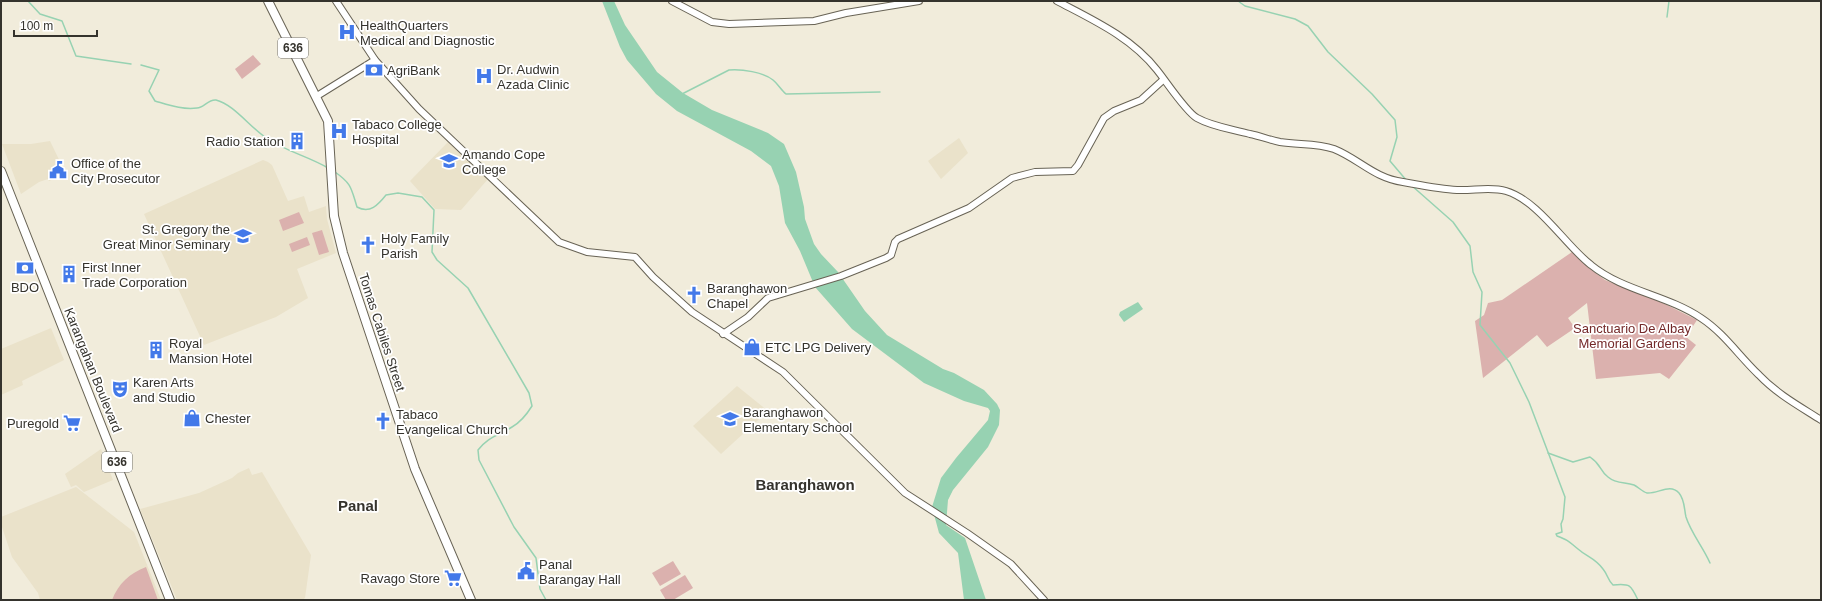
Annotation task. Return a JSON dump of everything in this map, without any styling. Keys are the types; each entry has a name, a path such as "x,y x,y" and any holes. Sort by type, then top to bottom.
{"main road":[{"name":"Tomas Cabiles Street","path":"268,1 317,96 328,121 334,216 343,253 402,432 422,487 471,600"},
{"name":"Karangahan Boulevard","path":"1,171 170,600"}],"street":[{"path":"336,1 375,60 419,109 559,242 587,252 635,257 692,312 723,334 783,372 898,488 930,511 1011,564 1044,600"},
{"path":"672,1 712,22 729,24 814,21 846,13 919,1"},
{"path":"1057,1 1099,23 1125,39 1156,70 1195,117 1210,124 1278,142 1316,145 1333,149 1380,176 1401,182 1452,190 1495,189 1508,191 1543,215 1590,264 1607,276 1670,302 1704,319 1720,333 1758,375 1778,393 1821,420"},
{"path":"317,96 375,60"},
{"path":"723,334 748,317 768,298 841,276 886,258 891,255 895,242 898,238 969,208 1012,178 1035,172 1073,171 1078,165 1104,118 1114,111 1141,100 1163,80"}],"shaded area":[{"path":"602,1 614,1 625,25 657,72 683,93 712,110 768,133 784,144 796,172 804,207 805,219 814,244 838,272 865,311 887,335 943,369 954,373 984,390 997,404 1000,410 999,425 988,447 953,490 948,500 946,525 965,538 986,600 964,600 958,553 939,533 932,507 941,478 988,420 990,411 988,408 964,401 924,383 852,329 815,287 800,251 785,223 779,186 771,166 751,151 677,111 656,94 627,60 620,47"},
{"path":"959,138 968,153 941,179 928,161"},
{"path":"50,141 66,174 49,181 48,179 39,182 21,194 2,144 31,144"},
{"name":"Amando Cope College","path":"448,142 488,179 461,210 435,209 410,181"},
{"name":"St. Gregory the Great Minor Seminary","path":"263,160 272,165 288,201 304,196 309,212 326,206 327,219 336,253 297,269 308,298 276,317 204,345 144,214"},
{"path":"1138,302 1143,309 1124,322 1119,315 1120,312"},
{"path":"51,328 64,360 22,381 23,385 1,395 1,349"},
{"name":"Baranghawon Elementary School","path":"737,386 768,411 721,454 693,426"},
{"path":"101,449 113,480 84,492 76,485 71,487 65,474"},
{"path":"249,468 252,475 262,472 311,555 305,598 302,600 177,600 140,509 199,493 232,478 238,473"},
{"path":"76,487 134,532 161,600 40,600 38,593 12,557 1,524 1,517"}],"green space":[{"path":"253,55 261,64 242,79 235,69"},
{"path":"299,212 304,223 283,231 279,220"},
{"path":"322,230 329,252 319,255 312,233"},
{"path":"307,237 310,245 292,252 289,244"},
{"name":"Sanctuario De Albay Memorial Gardens","path":"1572,252 1589,268 1605,280 1663,303 1697,320 1686,337 1696,345 1669,379 1660,373 1596,379 1587,303 1568,318 1575,328 1547,347 1537,335 1483,378 1475,321 1484,315 1488,303 1502,300"},
{"path":"673,561 681,574 660,586 652,573"},
{"path":"146,567 158,600 112,600 125,580 135,572"},
{"path":"685,575 693,588 673,600 666,600 660,590"}],"waterway":[{"path":"28,1 40,14 62,21 76,56 131,64"},
{"path":"1238,1 1245,6 1295,19 1308,26 1328,52 1372,94 1395,120 1397,137 1390,161 1407,181"},
{"path":"1667,17 1669,1"},
{"path":"141,65 159,70 149,91 155,101 176,107 186,108 199,108 213,100 222,102 229,106 259,133 272,142 328,168"},
{"path":"682,94 729,70 752,72 769,77 786,94 880,92"},
{"path":"335,172 348,183 357,207 362,209 370,209 380,202 386,195 398,193 422,197 434,210 432,252 437,260 468,288 529,393 532,406 524,418 507,430 490,439 478,450 479,460 514,527 536,558 540,589 546,600"},
{"path":"1411,185 1453,222 1470,246 1473,272 1482,292 1480,325 1510,363 1529,402 1565,497 1563,519 1561,524 1562,532 1556,534 1557,536 1569,541 1581,552 1597,562 1605,571 1613,585 1623,584 1629,586 1634,591 1638,600"},
{"path":"1548,453 1573,462 1590,457 1611,479 1617,482 1634,485 1647,493 1668,489 1675,490 1679,493 1682,499 1688,523 1710,563"}],"place":[{"name":"HealthQuarters Medical and Diagnostic","path":"347,32"},
{"name":"AgriBank","path":"374,70"},
{"name":"Dr. Audwin Azada Clinic","path":"484,76"},
{"name":"Tabaco College Hospital","path":"339,131"},
{"name":"Radio Station","path":"297,141"},
{"name":"Amando Cope College","path":"449,161"},
{"name":"Office of the City Prosecutor","path":"58,170"},
{"name":"St. Gregory the Great Minor Seminary","path":"243,236"},
{"name":"Holy Family Parish","path":"368,245"},
{"name":"BDO","path":"25,268"},
{"name":"First Inner Trade Corporation","path":"69,274"},
{"name":"Baranghawon Chapel","path":"694,295"},
{"name":"ETC LPG Delivery","path":"752,347"},
{"name":"Royal Mansion Hotel","path":"156,350"},
{"name":"Karen Arts and Studio","path":"120,389"},
{"name":"Chester","path":"192,418"},
{"name":"Baranghawon Elementary School","path":"730,419"},
{"name":"Tabaco Evangelical Church","path":"383,421"},
{"name":"Puregold","path":"72,423"},
{"name":"Panal Barangay Hall","path":"526,571"},
{"name":"Ravago Store","path":"453,578"}],"district":[{"name":"Baranghawon","path":"805,484"},
{"name":"Panal","path":"358,505"}]}
